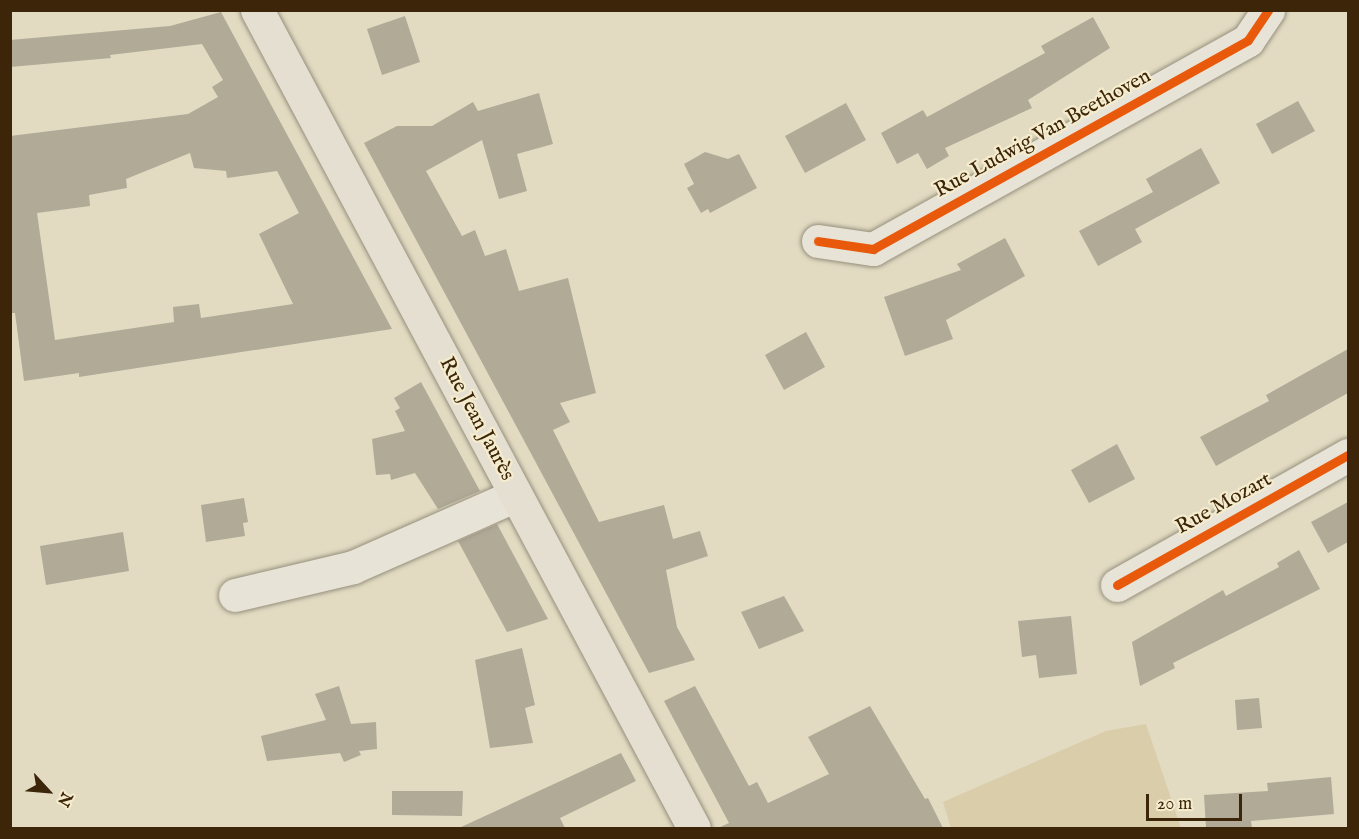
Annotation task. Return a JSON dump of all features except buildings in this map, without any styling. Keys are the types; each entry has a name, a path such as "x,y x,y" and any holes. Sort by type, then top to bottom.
{"main road":[{"name":"Rue Jean Jaurès","path":"257,10 694,828"}],"street":[{"name":"Rue Ludwig Van Beethoven","path":"818,241 873,249 1248,40 1268,10"},
{"name":"Rue Mozart","path":"1117,585 1348,455"},
{"path":"235,595 353,567 516,495"}],"shaded area":[{"path":"1146,724 1181,828 951,828 943,802 1106,731"}],"cycle path":[{"path":"818,241 873,249 1248,40 1268,10"},
{"path":"1117,585 1348,455"}]}
